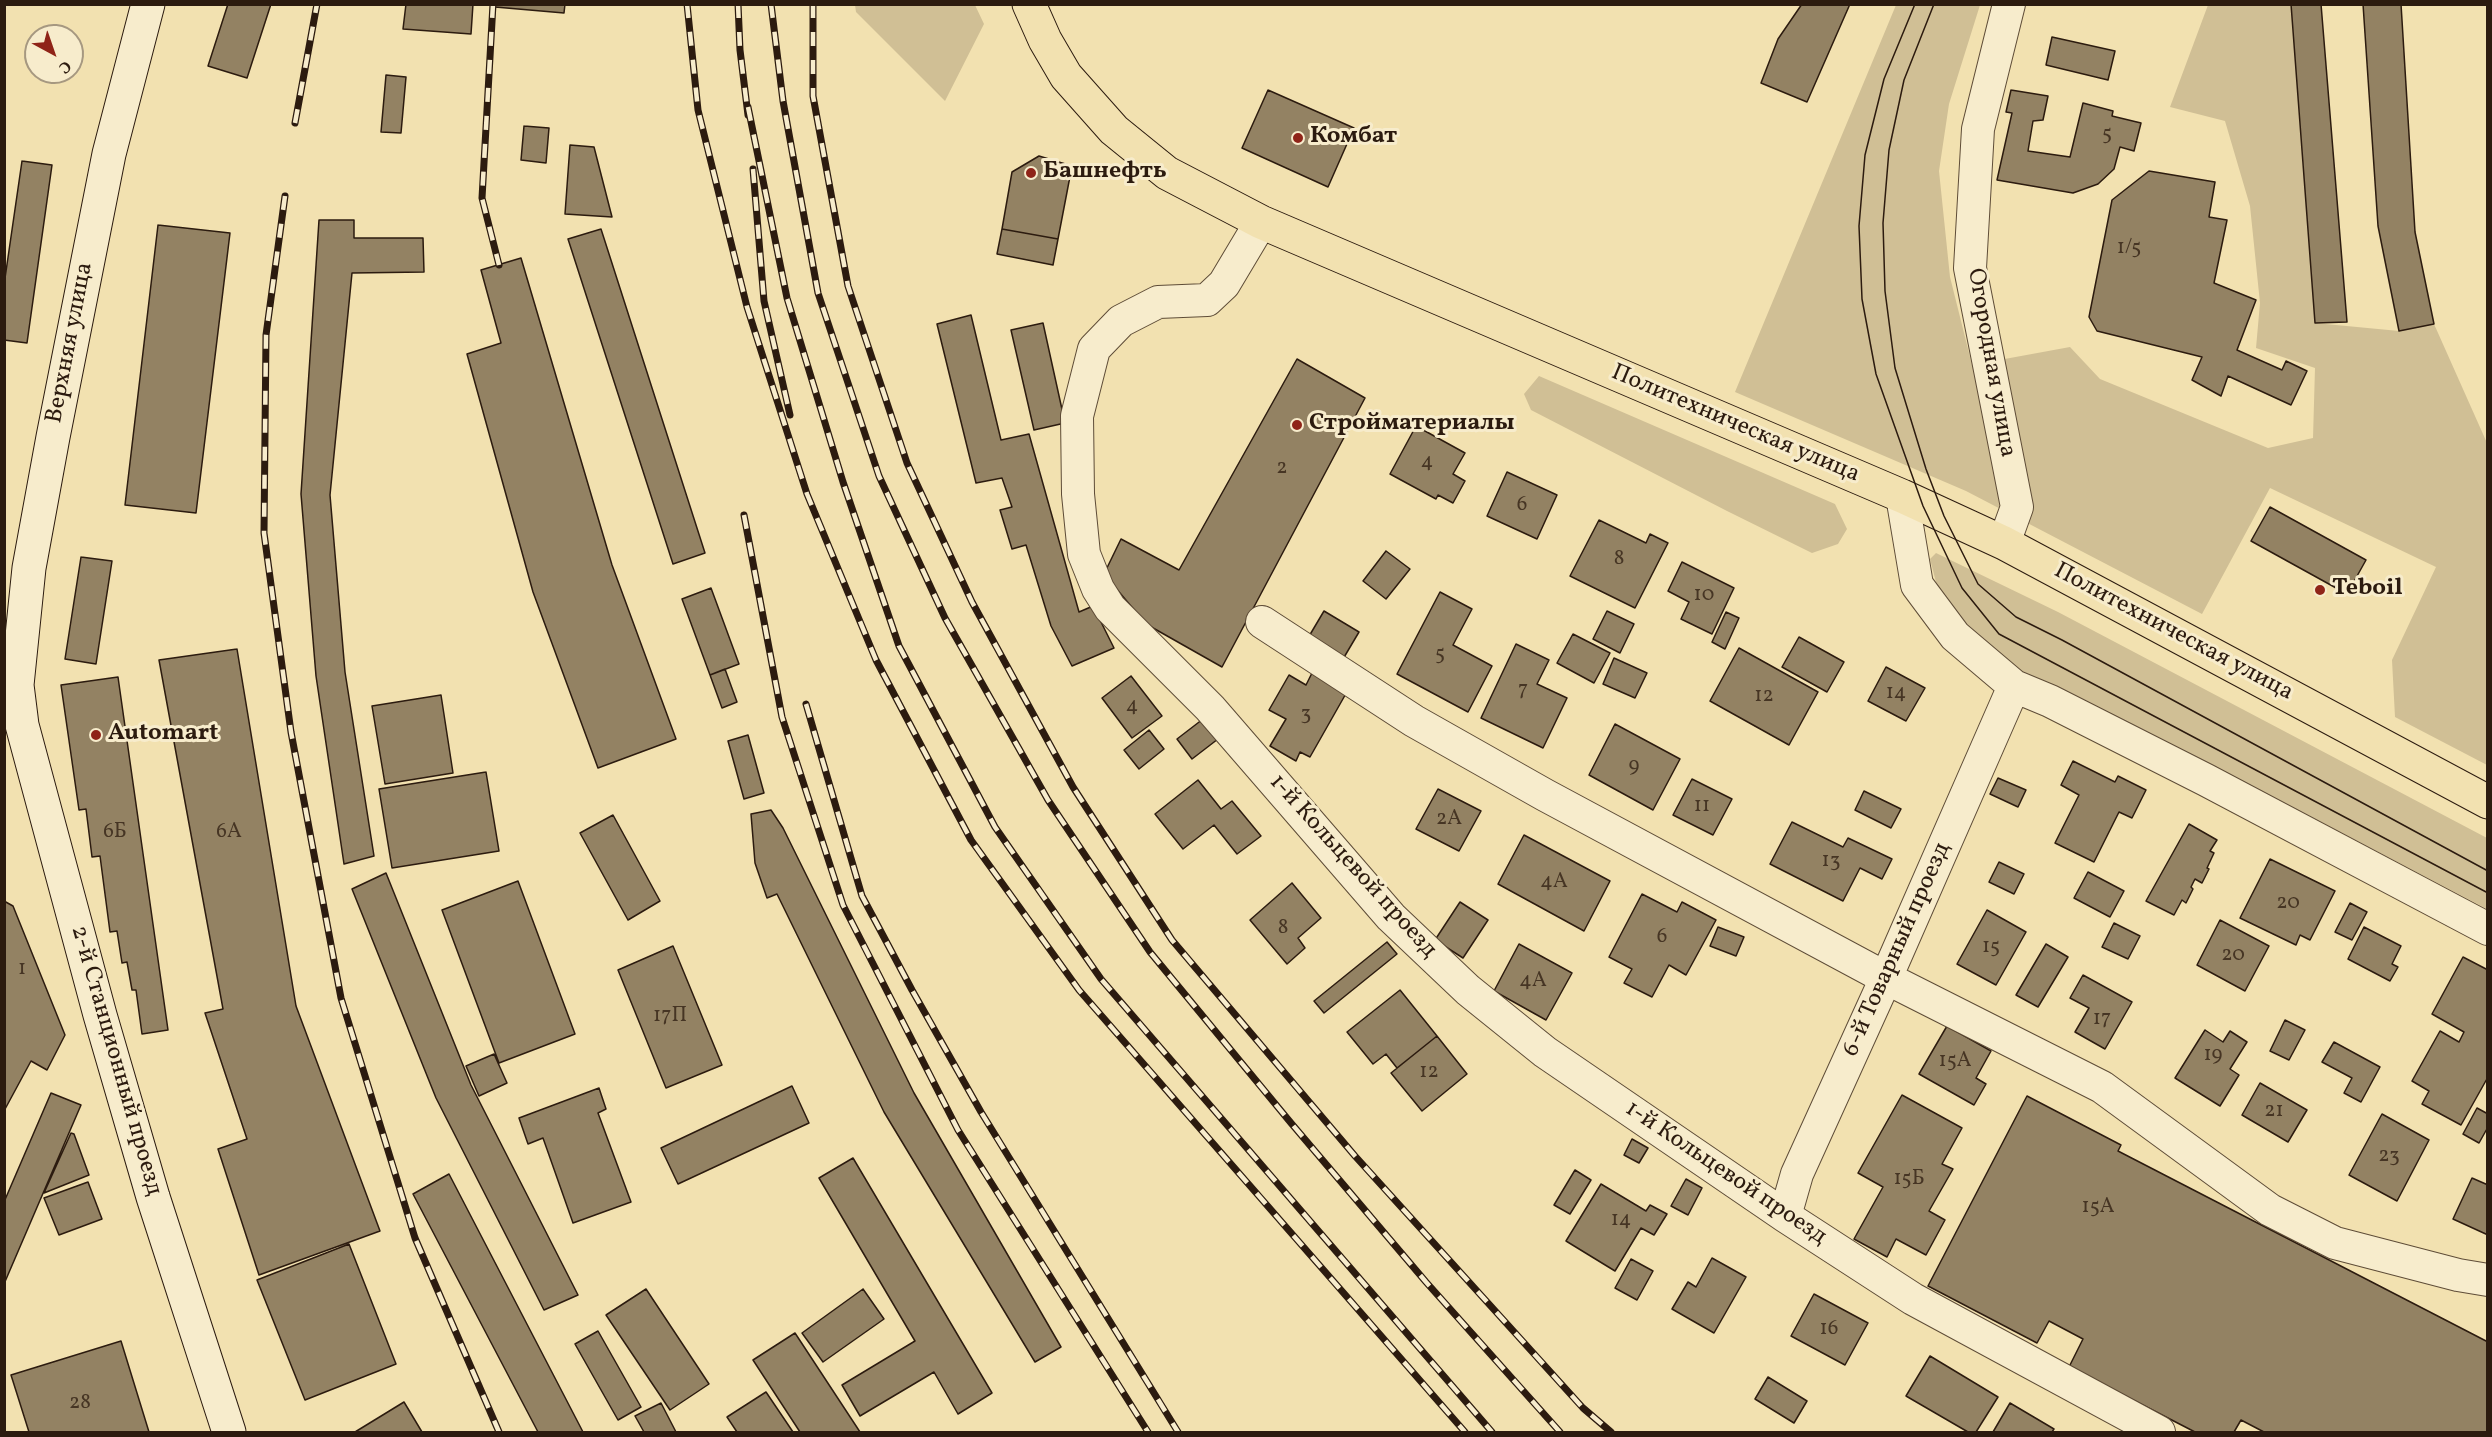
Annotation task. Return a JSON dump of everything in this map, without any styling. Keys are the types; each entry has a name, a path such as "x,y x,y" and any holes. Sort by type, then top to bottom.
{"main road":[{"name":"Верхняя улица","path":"11,684 52,436 109,154 147,4"},
{"name":"Политехническая улица","path":"1029,4 1045,40 1066,75 1114,130 1167,173 1261,222 1902,496 2004,543 2487,802"},
{"name":"2-й Станционный проезд","path":"11,684 100,1015 153,1197 229,1432"}],"street":[{"name":"Огородная улица","path":"2004,543 2017,507 1970,268 1978,129 2009,4"},
{"name":"1-й Кольцевой проезд","path":"1261,222 1224,285 1207,300 1158,302 1121,321 1094,349 1077,416 1078,494 1084,554 1098,589 1110,608 1210,708 1391,917 1468,990 1545,1052 1785,1216 1913,1299 2159,1432"},
{"path":"1902,496 1917,585 1955,636 2014,686 2050,701 2206,780 2487,929"},
{"path":"1262,622 1414,721 1545,795 1886,978 2102,1087 2270,1210 2335,1243 2487,1280"},
{"name":"6-й Товарный проезд","path":"1785,1216 1797,1174 2014,686"}],"shaded area":[{"path":"855,5 975,5 984,24 945,101 856,12"},
{"path":"1896,5 1980,5 1949,104 1939,171 1950,277 1972,365 2070,347 2100,379 2268,448 2313,438 2315,368 2256,348 2260,303 2250,206 2225,121 2170,107 2208,5 2291,5 2315,323 2399,331 2434,324 2487,443 2487,765 2395,717 2392,660 2436,567 2270,488 2202,614 1966,491 1735,392"},
{"path":"1539,376 1835,504 1847,529 1838,544 1812,553 1727,511 1531,410 1524,394"},
{"path":"1936,553 2058,612 2487,838 2487,909 2214,766 2014,668 1964,622 1937,586 1930,559"}],"building":[{"path":"228,4 271,4 247,78 208,66"},
{"path":"406,4 473,4 471,34 403,29"},
{"path":"495,4 565,4 564,13 495,7"},
{"path":"1802,4 1850,4 1807,102 1761,83 1778,39"},
{"path":"2291,4 2321,4 2347,322 2315,323"},
{"path":"2363,4 2401,4 2415,232 2434,324 2399,331 2378,226"},
{"path":"2052,37 2115,51 2108,80 2046,65"},
{"path":"386,75 406,77 401,133 381,132"},
{"name":"Комбат","path":"1268,90 1354,128 1328,187 1242,148"},
{"path":"2011,90 2048,96 2043,120 2033,121 2028,151 2070,157 2083,103 2113,111 2112,116 2141,123 2134,151 2120,147 2114,169 2098,184 2073,193 1997,180 2012,113 2006,112"},
{"path":"524,126 549,128 546,163 521,160"},
{"path":"570,145 594,147 612,217 565,214"},
{"path":"1039,156 1072,166 1058,239 1002,229 1012,172"},
{"path":"22,161 52,165 27,343 4,340 4,285"},
{"path":"2149,171 2215,182 2209,217 2227,220 2214,283 2256,300 2237,350 2282,370 2286,361 2307,371 2291,405 2228,376 2221,396 2192,380 2202,357 2097,331 2089,317 2112,200"},
{"path":"319,220 354,220 354,238 423,238 424,272 352,273 330,495 345,672 374,856 344,864 316,676 301,494"},
{"path":"158,225 230,233 196,513 125,505"},
{"path":"601,229 705,553 673,564 568,239"},
{"path":"1002,229 1058,239 1053,265 997,254"},
{"path":"521,258 612,565 676,739 598,768 533,592 467,354 501,343 481,270"},
{"path":"971,315 1001,440 1029,434 1079,612 1093,606 1114,648 1072,666 1051,626 1026,545 1012,549 1000,510 1012,507 1002,478 976,483 937,324"},
{"path":"1043,323 1065,423 1034,430 1011,330"},
{"path":"1297,359 1365,398 1222,667 1146,624 1104,574 1121,539 1179,570"},
{"path":"1416,426 1465,453 1453,474 1465,481 1453,503 1438,495 1436,499 1390,474"},
{"path":"1507,472 1557,495 1537,539 1487,516"},
{"path":"2270,507 2366,560 2347,594 2251,541"},
{"path":"1599,520 1646,543 1650,534 1668,543 1635,608 1570,576"},
{"path":"1386,551 1410,569 1386,599 1363,581"},
{"path":"81,557 112,561 96,664 65,659"},
{"path":"1682,562 1734,588 1712,634 1681,619 1689,602 1668,591"},
{"path":"711,588 739,664 710,675 682,599"},
{"path":"1440,592 1472,609 1453,645 1492,666 1468,712 1397,674"},
{"path":"1324,611 1359,632 1343,659 1308,638"},
{"path":"1607,611 1634,624 1620,653 1593,639"},
{"path":"1726,612 1739,618 1725,649 1712,642"},
{"path":"1573,634 1610,653 1594,683 1557,663"},
{"path":"1799,637 1844,662 1827,692 1782,667"},
{"path":"1516,644 1549,660 1537,684 1567,698 1543,748 1481,718"},
{"path":"1739,648 1818,692 1789,745 1710,701"},
{"path":"237,649 296,1006 380,1231 259,1275 218,1149 247,1139 205,1013 223,1009 159,660"},
{"path":"1614,658 1647,673 1635,698 1603,684"},
{"path":"1886,667 1925,688 1906,721 1868,701"},
{"path":"725,669 737,702 722,708 710,675"},
{"path":"1313,671 1348,690 1310,757 1300,752 1296,761 1270,746 1286,719 1269,710 1289,675 1306,685"},
{"path":"1131,676 1162,716 1132,738 1102,698"},
{"path":"118,677 168,1030 142,1034 136,990 132,990 127,962 122,963 117,931 110,932 100,856 92,857 86,809 79,810 61,685"},
{"path":"441,695 453,773 385,784 372,706"},
{"path":"1203,719 1218,739 1192,759 1177,739"},
{"path":"1615,724 1680,759 1653,810 1589,775"},
{"path":"1149,730 1164,749 1139,769 1124,750"},
{"path":"748,735 764,793 744,799 728,741"},
{"path":"2073,761 2115,782 2118,776 2146,790 2132,818 2119,812 2094,862 2055,843 2079,795 2061,785"},
{"path":"486,772 499,851 392,868 379,789"},
{"path":"1998,778 2026,790 2018,807 1990,794"},
{"path":"1692,779 1732,799 1713,835 1673,815"},
{"path":"1198,780 1221,809 1232,801 1261,836 1237,854 1214,825 1183,849 1155,814"},
{"path":"1438,789 1481,811 1459,851 1416,829"},
{"path":"1864,791 1901,809 1891,828 1855,810"},
{"path":"771,810 783,828 914,1093 1061,1347 1035,1362 884,1112 777,894 767,898 755,863 751,814"},
{"path":"613,815 660,901 628,920 580,833"},
{"path":"1792,822 1843,847 1848,838 1892,859 1882,879 1860,868 1843,901 1770,864"},
{"path":"2189,824 2217,840 2210,851 2214,853 2202,883 2195,879 2186,903 2182,900 2174,915 2146,901"},
{"path":"1524,835 1610,881 1584,931 1498,884"},
{"path":"2270,859 2335,891 2310,940 2300,935 2296,945 2240,918"},
{"path":"1999,862 2024,874 2014,894 1989,882"},
{"path":"2088,872 2124,891 2110,917 2074,898"},
{"path":"386,873 471,1085 578,1295 544,1310 436,1098 352,889"},
{"path":"518,881 575,1034 499,1063 442,910"},
{"path":"1292,883 1321,918 1298,938 1305,948 1287,964 1250,920"},
{"path":"1642,894 1677,912 1682,902 1716,920 1686,975 1669,965 1652,997 1624,983 1632,969 1609,957"},
{"path":"4,901 13,906 65,1035 47,1070 31,1061 4,1111"},
{"path":"1460,902 1488,920 1463,958 1435,940"},
{"path":"2350,903 2367,912 2352,940 2335,932"},
{"path":"1987,910 2026,932 1996,985 1957,964"},
{"path":"2220,920 2269,946 2245,991 2197,965"},
{"path":"2114,923 2140,936 2128,959 2102,947"},
{"path":"1718,927 1744,937 1736,956 1710,946"},
{"path":"2364,927 2401,946 2392,964 2398,967 2390,981 2348,959"},
{"path":"1387,942 1397,954 1324,1013 1314,1001"},
{"path":"1519,944 1572,973 1546,1020 1494,991"},
{"path":"2046,944 2068,957 2038,1007 2016,995"},
{"path":"673,946 722,1065 666,1088 618,970"},
{"path":"2463,957 2488,970 2488,1077 2461,1125 2422,1104 2429,1091 2412,1081 2440,1031 2459,1042 2464,1032 2432,1014"},
{"path":"2083,975 2132,1002 2105,1049 2075,1032 2089,1008 2070,998"},
{"path":"1400,990 1437,1036 1397,1068 1386,1054 1373,1064 1347,1032"},
{"path":"2285,1020 2305,1030 2289,1060 2270,1051"},
{"path":"1947,1026 1991,1051 1976,1078 1986,1084 1974,1105 1919,1074"},
{"path":"2205,1030 2223,1042 2230,1031 2247,1042 2230,1069 2239,1075 2220,1106 2175,1078"},
{"path":"1437,1036 1467,1074 1422,1111 1391,1073"},
{"path":"2334,1042 2380,1067 2361,1102 2344,1093 2352,1078 2322,1062"},
{"path":"494,1054 507,1083 479,1096 466,1066"},
{"path":"2260,1083 2307,1110 2288,1142 2242,1115"},
{"path":"792,1086 809,1123 678,1184 661,1148"},
{"path":"599,1088 606,1109 598,1113 631,1202 573,1223 543,1138 528,1144 519,1118"},
{"path":"51,1093 81,1105 4,1284 4,1202"},
{"path":"1902,1095 1962,1128 1942,1164 1953,1169 1929,1211 1945,1220 1926,1255 1896,1239 1887,1257 1854,1239 1883,1187 1858,1173"},
{"path":"2027,1096 2121,1145 2118,1151 2488,1342 2488,1432 2264,1432 2241,1420 2234,1432 2195,1432 2069,1367 2083,1339 2049,1321 2037,1343 1928,1286"},
{"path":"2477,1108 2488,1114 2488,1127 2479,1143 2463,1134"},
{"path":"2382,1114 2429,1140 2397,1201 2349,1175"},
{"path":"71,1133 74,1134 89,1175 44,1193"},
{"path":"1632,1139 1648,1148 1639,1163 1624,1155"},
{"path":"853,1158 992,1393 958,1414 934,1372 860,1416 842,1385 915,1341 819,1178"},
{"path":"1575,1170 1591,1180 1570,1214 1554,1205"},
{"path":"449,1174 583,1432 538,1432 413,1194"},
{"path":"2472,1178 2488,1185 2488,1235 2453,1219"},
{"path":"1686,1179 1702,1188 1688,1215 1671,1206"},
{"path":"88,1182 102,1219 59,1235 44,1198"},
{"path":"1601,1184 1646,1211 1650,1205 1667,1214 1654,1235 1641,1228 1615,1271 1566,1241"},
{"path":"349,1244 396,1364 305,1400 257,1280"},
{"path":"1712,1258 1746,1277 1714,1333 1672,1309 1688,1282 1696,1287"},
{"path":"1631,1259 1653,1271 1637,1300 1615,1288"},
{"path":"646,1289 709,1384 670,1410 606,1315"},
{"path":"863,1289 884,1319 823,1362 802,1333"},
{"path":"1814,1294 1868,1323 1845,1365 1791,1336"},
{"path":"598,1331 641,1407 618,1420 575,1344"},
{"path":"795,1333 860,1432 800,1432 753,1360"},
{"path":"121,1341 149,1432 29,1432 11,1375"},
{"path":"1930,1356 1998,1397 1976,1432 1968,1432 1906,1396"},
{"path":"1768,1377 1807,1401 1794,1423 1755,1399"},
{"path":"766,1392 793,1432 737,1432 727,1417"},
{"path":"404,1402 422,1432 355,1432"},
{"path":"661,1403 676,1432 644,1432 635,1416"},
{"path":"2010,1403 2054,1429 2052,1432 1993,1432"}],"tram line":[{"path":"1915,4 1884,79 1865,155 1859,226 1862,299 1876,374 1923,506 1962,588 1999,634 2488,893"},
{"path":"1934,4 1904,80 1889,150 1883,223 1885,291 1895,368 1926,469 1944,516 1978,584 2016,617 2488,871"}],"railway":[{"path":"295,123 317,4"},
{"path":"493,4 482,198 499,265"},
{"path":"687,4 698,110 747,307 807,494 876,660 971,840 1079,990 1465,1432"},
{"path":"738,4 740,50 748,115"},
{"path":"771,4 783,101 818,293 879,476 945,618 1048,800 1150,952 1426,1282 1560,1432"},
{"path":"813,4 813,96 848,286 907,463 972,602 1073,787 1172,940 1355,1156 1583,1408 1611,1432"},
{"path":"748,107 787,298 843,482 899,646 995,827 1101,979 1492,1432"},
{"path":"753,169 764,301 790,415"},
{"path":"285,196 266,335 264,533 291,732 341,998 415,1238 499,1432"},
{"path":"744,515 782,717 843,905 958,1130 1148,1432"},
{"path":"806,704 862,896 981,1112 1178,1432"}],"place":[{"name":"Комбат","path":"1298,138"},
{"name":"Башнефть","path":"1031,173"},
{"name":"Стройматериалы","path":"1297,425"},
{"name":"Teboil","path":"2320,590"},
{"name":"Automart","path":"96,735"}]}
